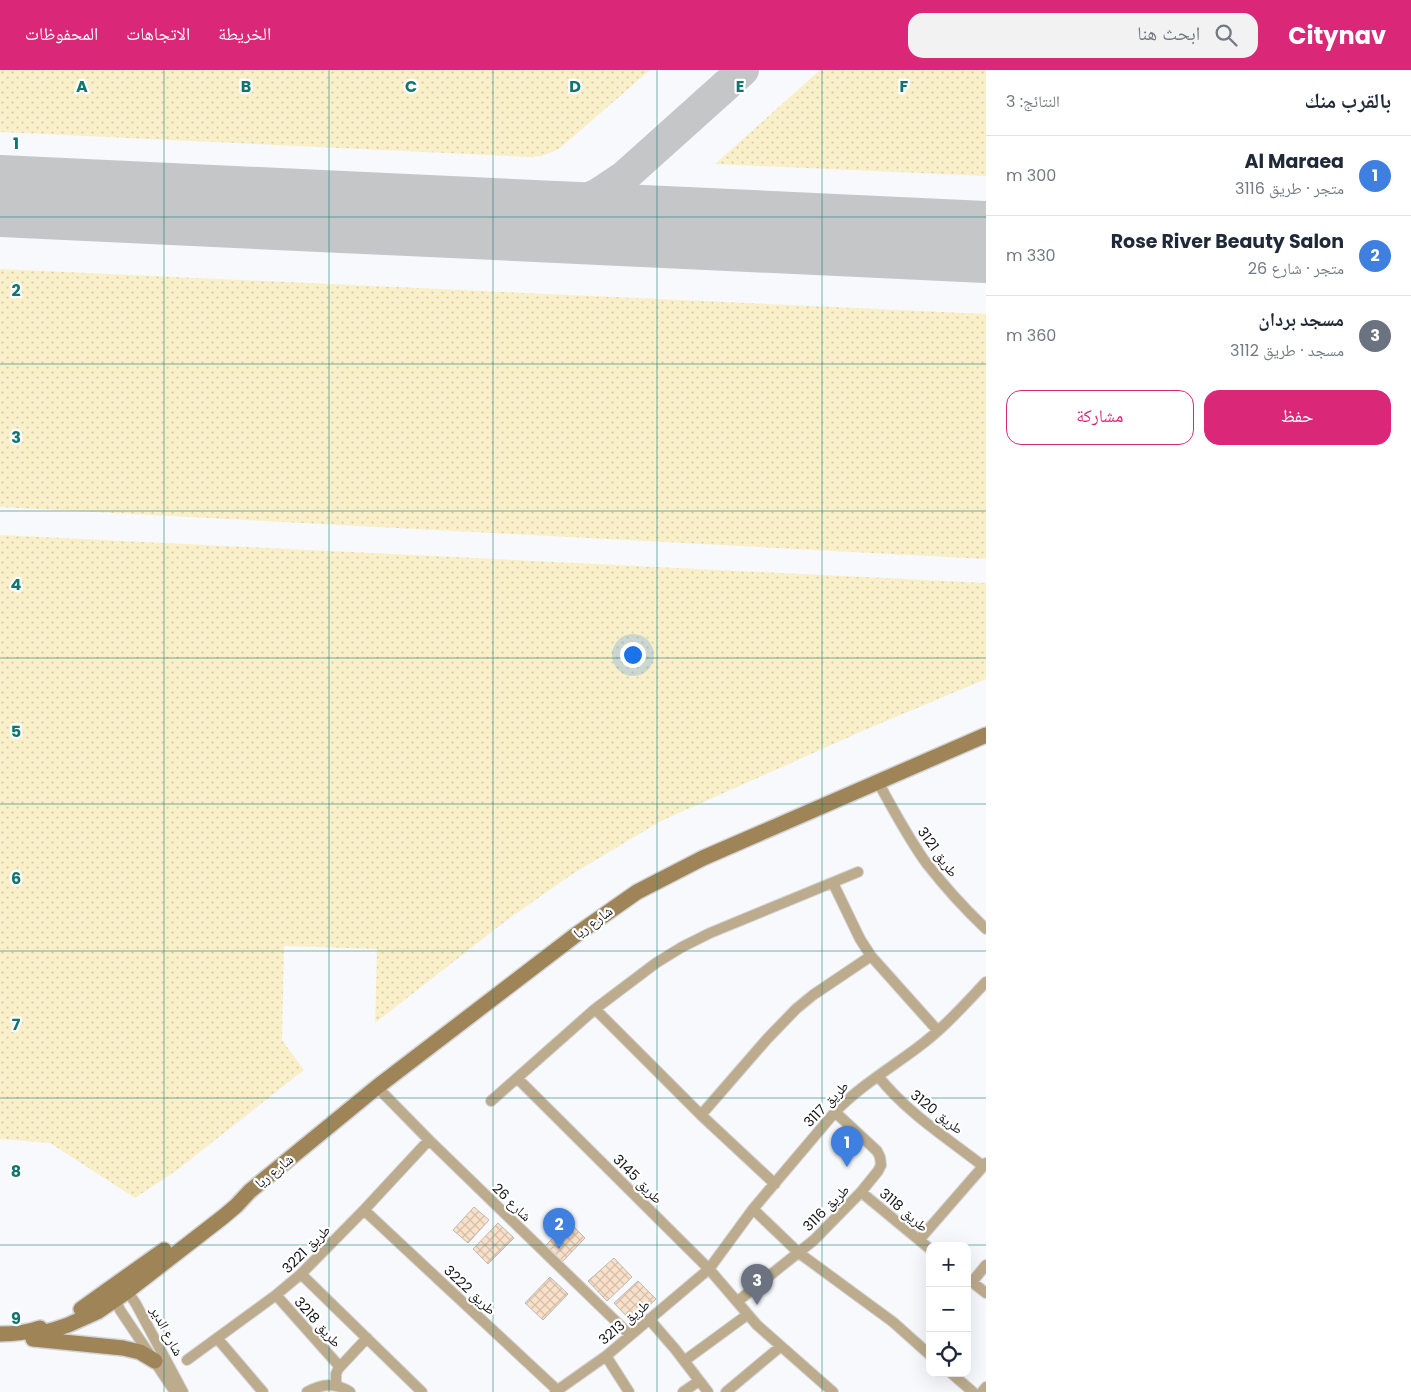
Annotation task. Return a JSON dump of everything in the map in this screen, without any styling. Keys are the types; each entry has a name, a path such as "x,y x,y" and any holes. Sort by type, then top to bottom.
{"main road":[{"name":"شارع ريا","path":"7,1334 42,1333 68,1325 97,1312 117,1294 223,1217 250,1191 377,1087 577,934 638,892 703,858 986,735"},
{"name":"شارع ريا","path":"117,1294 128,1277 221,1208 250,1191"},
{"path":"7,1334 32,1339 123,1348 140,1352 155,1361"}],"street":[{"name":"طريق 3121","path":"878,782 904,828 927,863 952,895 986,929"},
{"path":"491,1101 611,995 656,963 710,933 858,872"},
{"path":"833,883 860,939 871,956 938,1031"},
{"path":"701,1115 767,1039 796,1009 813,995 871,956"},
{"name":"طريق 3117","path":"710,1269 753,1209 835,1112 850,1097 918,1048 938,1031 986,982"},
{"path":"595,1009 701,1115 774,1184"},
{"name":"طريق 3120","path":"878,1076 904,1105 984,1164 919,1240"},
{"name":"طريق 3145","path":"517,1078 710,1269 738,1301 747,1315 834,1392"},
{"name":"شارع 26","path":"377,1087 630,1335"},
{"name":"طريق 3116","path":"738,1301 814,1240 861,1192 878,1171 881,1164 877,1151 835,1112"},
{"name":"طريق 3221","path":"187,1360 302,1274 429,1140"},
{"name":"طريق 3118","path":"861,1192 926,1246"},
{"path":"753,1209 799,1253 893,1322 926,1351"},
{"name":"طريق 3222","path":"364,1210 556,1391"},
{"path":"971,1279 986,1265"},
{"name":"طريق 3213","path":"556,1391 606,1356 710,1269"},
{"name":"طريق 3218","path":"302,1274 422,1392"},
{"path":"971,1281 986,1293"},
{"name":"شارع الدير","path":"175,1392 120,1310 117,1294 130,1295 183,1392"},
{"name":"طريق 3218","path":"276,1295 340,1367"},
{"path":"684,1361 747,1315"},
{"path":"649,1319 708,1392"},
{"path":"217,1338 263,1392"},
{"name":"طريق 3218","path":"336,1385 336,1374 340,1367 367,1338"},
{"path":"726,1392 780,1346"},
{"path":"606,1356 629,1392"},
{"path":"956,1377 973,1392"},
{"path":"683,1392 700,1381"},
{"path":"307,1392 321,1386 336,1385 350,1392"},
{"path":"982,1392 986,1387"}],"sand":[{"path":"0,70 650,70 559,149 542,156 531,157 0,132"},
{"path":"820,70 986,70 986,176 715,164"},
{"path":"0,269 986,314 986,559 0,507"},
{"path":"0,535 986,583 986,679 867,729 661,821 574,873 507,920 375,1023 377,949 284,946 282,1040 304,1070 177,1170 135,1198 50,1143 0,1139"}],"building":[{"path":"474,1207 489,1220 468,1243 453,1230"},
{"path":"569,1222 585,1238 562,1262 545,1246"},
{"path":"498,1223 514,1238 488,1264 473,1249"},
{"path":"614,1258 632,1277 607,1301 588,1281"},
{"path":"550,1277 568,1294 543,1320 525,1303"},
{"path":"638,1281 656,1299 632,1322 614,1303"}],"taxiway":[{"path":"513,219 549,213 574,205 598,194 625,176 743,70"}],"runway":[{"path":"0,196 986,242"}],"place":[{"name":"Al Maraea","path":"847,1167"},
{"name":"Rose River Beauty Salon","path":"559,1249"},
{"name":"مسجد بردان","path":"757,1305"}]}
